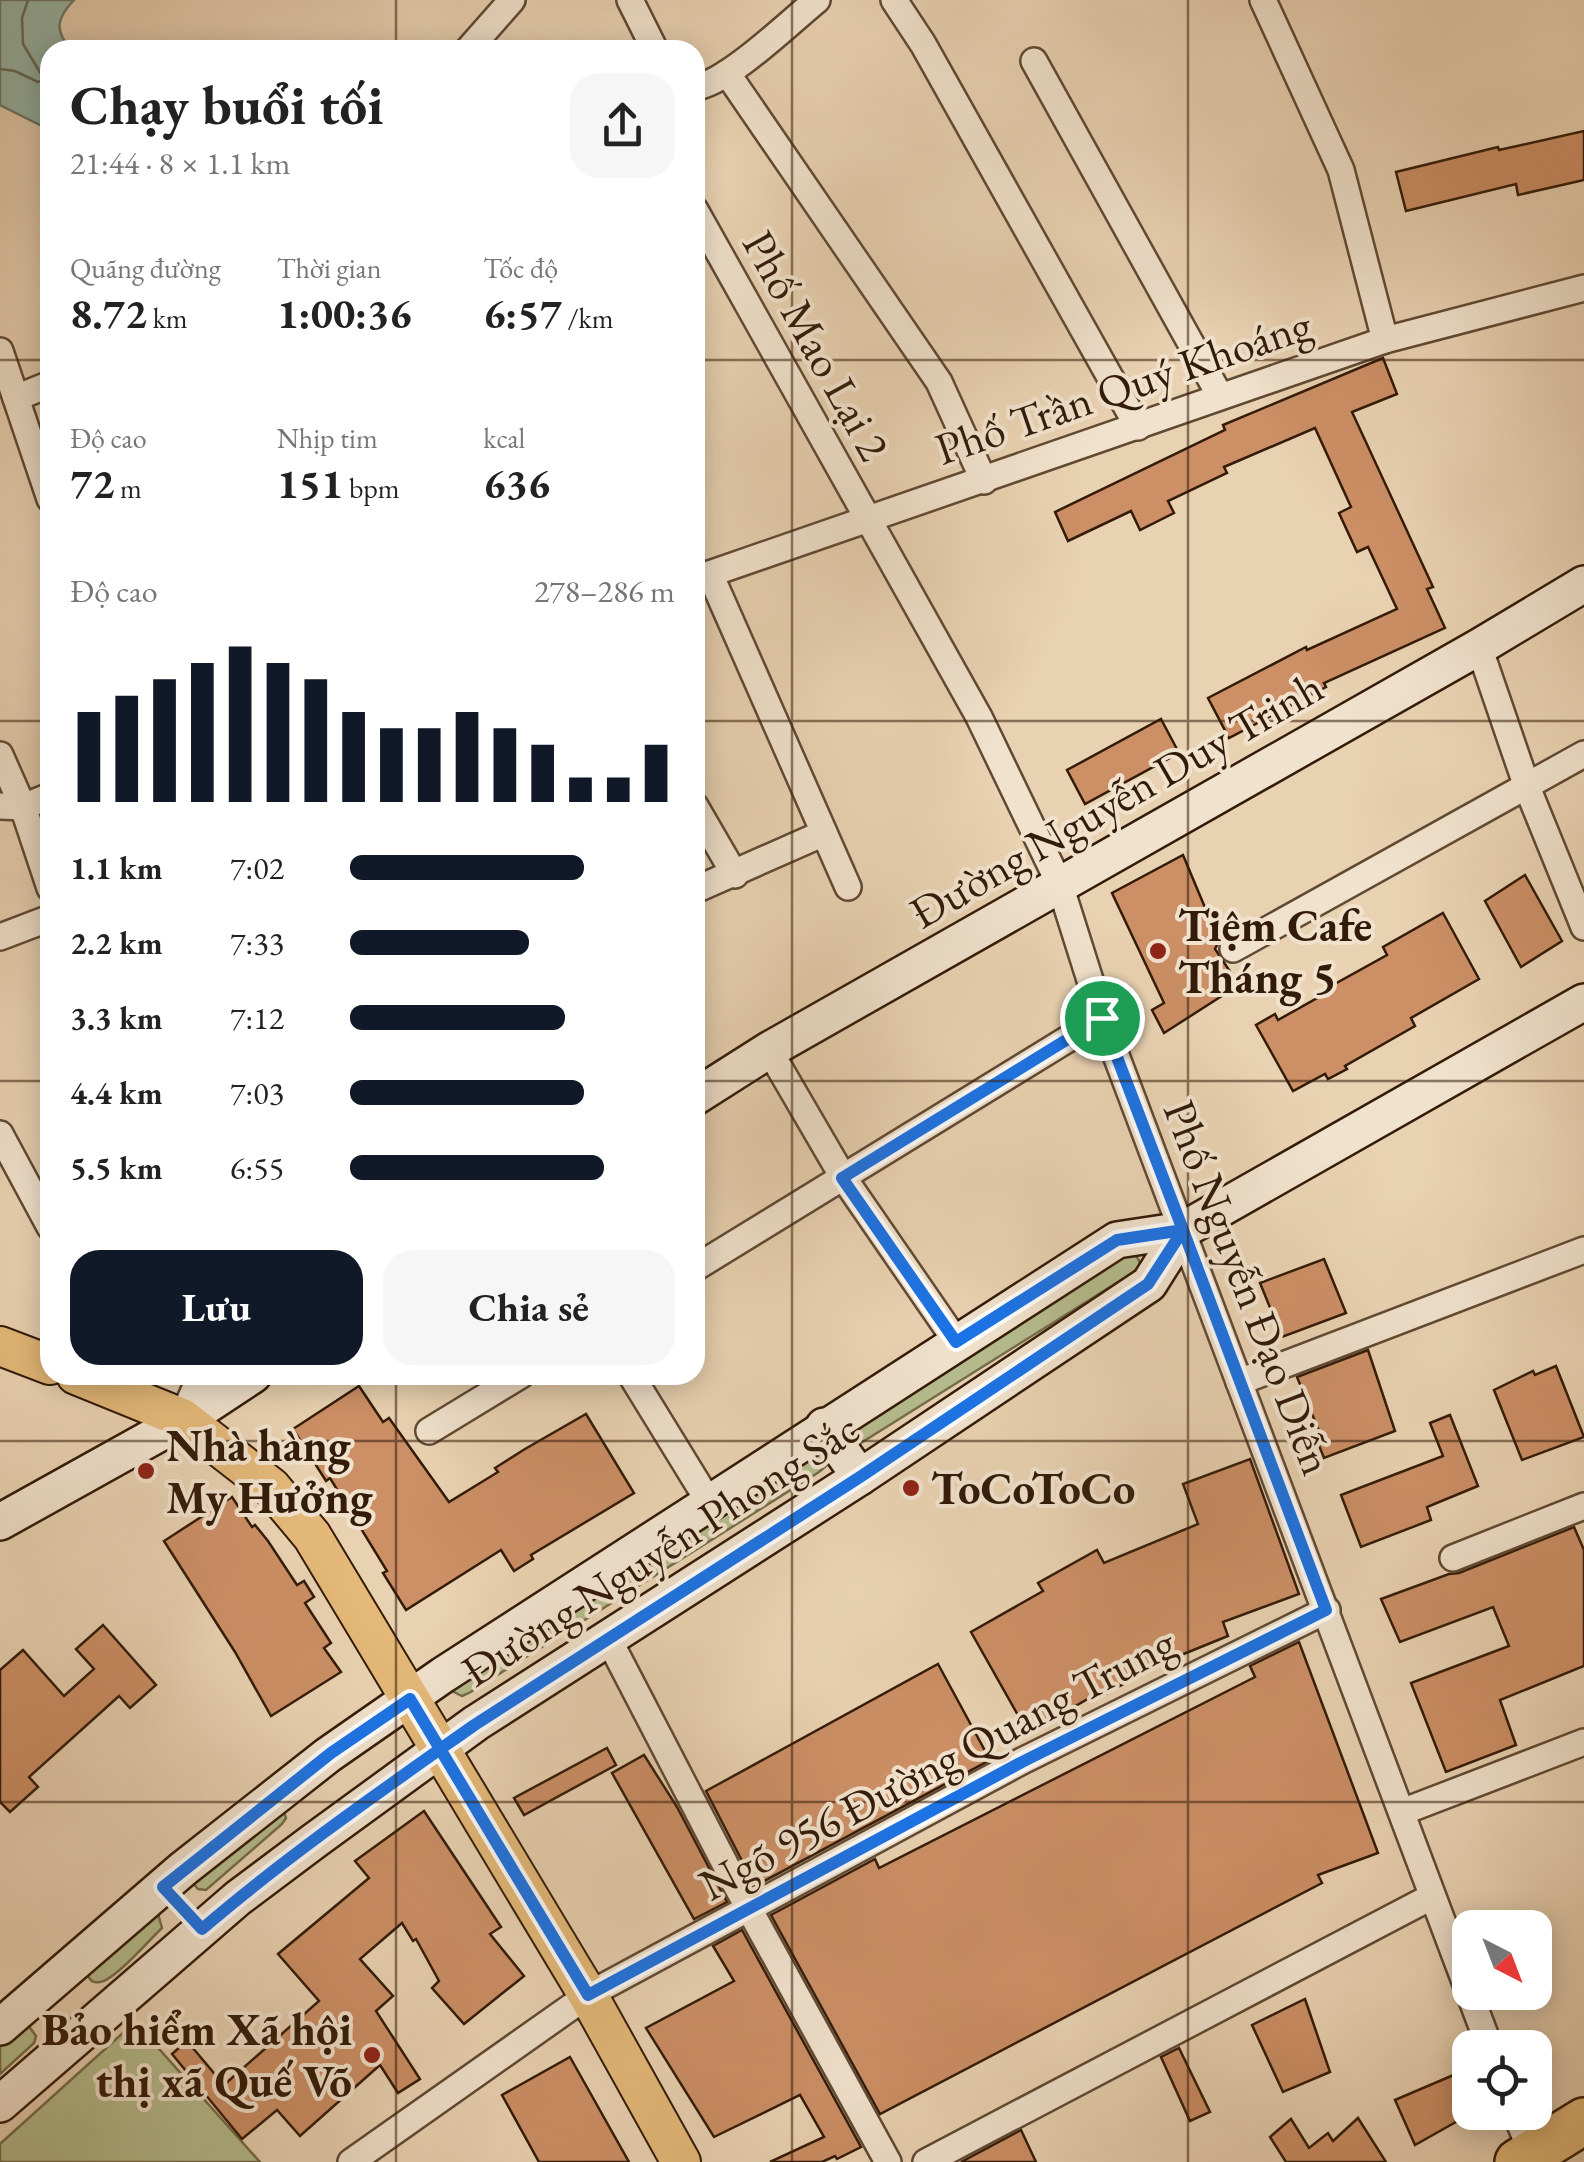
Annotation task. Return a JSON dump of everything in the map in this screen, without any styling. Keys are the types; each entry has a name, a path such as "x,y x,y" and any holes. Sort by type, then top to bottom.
{"highway":[{"path":"1522,2142 1584,2121"}],"main road":[{"name":"Đường Nguyễn Duy Trinh","path":"705,1091 769,1050 1584,584"},
{"name":"Đường Nguyễn Phong Sắc","path":"0,2027 163,1887 331,1753 824,1426 1117,1240 1183,1230 1584,1002"},
{"name":"Đường Nguyễn Phong Sắc","path":"0,2104 238,1898 441,1749 1148,1284 1183,1230"},
{"path":"0,1346 40,1361"},
{"path":"101,1385 182,1418 271,1486 312,1536 588,1995 681,2162"},
{"path":"0,1522 194,1414 238,1385"},
{"path":"824,1426 860,1477"},
{"path":"163,1887 202,1929"},
{"path":"45,1987 84,2030"}],"street":[{"path":"477,40 512,0"},
{"path":"630,0 650,40"},
{"path":"705,85 726,74 817,0"},
{"path":"894,0 924,44 1138,426"},
{"path":"1264,0 1341,170 1385,340"},
{"path":"1034,61 1220,396"},
{"path":"726,74 938,382 984,480"},
{"name":"Phố Mao Lại 2","path":"705,228 867,520"},
{"name":"Phố Trần Quý Khoáng","path":"705,575 1385,340 1584,288"},
{"path":"0,351 40,469"},
{"path":"16,398 40,388"},
{"name":"Phố Nguyễn Đạo Diễn","path":"867,520 979,716 1060,886 1102,1018 1483,2030"},
{"path":"705,580 848,887"},
{"path":"1479,647 1527,787 1584,927"},
{"path":"1233,949 1584,754"},
{"path":"0,755 11,806 40,867"},
{"path":"11,806 40,799"},
{"path":"705,823 735,875"},
{"path":"705,886 824,833"},
{"path":"0,937 40,922"},
{"path":"705,1262 1102,1018"},
{"path":"769,1050 842,1178 956,1342"},
{"path":"0,1134 40,1208"},
{"path":"1239,1382 1584,1250"},
{"path":"182,1418 197,1385"},
{"path":"429,1431 504,1385"},
{"path":"636,1385 709,1502"},
{"path":"1453,1558 1584,1506"},
{"name":"Ngõ 956 Đường Quang Trung","path":"351,2162 588,1995 1022,1762 1326,1610"},
{"path":"609,1640 888,2162"},
{"path":"1402,1812 1584,1742"},
{"path":"926,2162 1431,1897"}],"green space":[{"path":"1127,1251 1139,1261 1140,1267 1134,1272 856,1446 846,1429"},
{"path":"824,1445 832,1461 819,1472 469,1693 462,1696 452,1691 451,1685"},
{"path":"283,1809 286,1818 282,1824 206,1890 198,1889 192,1882"},
{"path":"151,1913 158,1914 162,1928 114,1974 100,1982 92,1981 87,1975"},
{"path":"135,2022 260,2162 0,2162 0,2144"},
{"path":"28,2025 36,2036 34,2043 0,2074 0,2042"}],"water":[{"path":"0,0 74,0 60,25 64,40 40,40 40,125 0,105"}],"building":[{"path":"1584,131 1584,180 1518,195 1516,184 1406,211 1396,172"},
{"path":"1383,358 1397,394 1352,412 1433,587 1427,589 1445,628 1324,683 1326,687 1229,738 1208,698 1306,647 1307,650 1397,609 1368,547 1357,552 1339,513 1351,507 1315,428 1224,467 1227,473 1168,501 1174,513 1140,530 1131,511 1068,541 1055,512 1225,430 1223,425"},
{"path":"1161,719 1179,753 1085,804 1067,770"},
{"path":"1183,855 1219,941 1215,949 1239,985 1164,1033 1152,1010 1164,1003 1112,893"},
{"path":"1525,875 1562,941 1521,967 1485,901"},
{"path":"1443,913 1479,979 1411,1018 1415,1026 1345,1066 1347,1069 1328,1079 1325,1074 1293,1091 1256,1025 1275,1014 1278,1020 1326,993 1324,990 1387,955 1383,947"},
{"path":"1324,1259 1346,1313 1282,1337 1260,1283"},
{"path":"1368,1350 1395,1431 1324,1458 1316,1438 1321,1436 1297,1377"},
{"path":"1556,1366 1584,1437 1522,1460 1494,1390 1533,1371 1535,1375"},
{"path":"359,1386 383,1422 389,1418 449,1502 498,1472 495,1468 586,1414 634,1493 531,1555 533,1559 514,1571 501,1550 406,1610 330,1478 326,1481 293,1429"},
{"path":"1450,1415 1478,1486 1427,1507 1431,1520 1361,1547 1341,1495 1443,1456 1430,1423"},
{"path":"1250,1459 1299,1594 1223,1622 1228,1636 1159,1664 1102,1696 1100,1692 1028,1733 971,1632 1043,1591 1038,1583 1097,1550 1104,1563 1198,1524 1183,1484"},
{"path":"232,1497 297,1585 304,1581 314,1597 305,1603 331,1643 324,1648 341,1672 271,1716 164,1541"},
{"path":"1574,1527 1584,1550 1584,1666 1500,1700 1516,1745 1446,1772 1411,1683 1509,1646 1493,1607 1400,1642 1381,1599"},
{"path":"103,1625 156,1685 130,1708 119,1696 29,1777 38,1787 10,1812 0,1802 0,1670 23,1650 64,1696 94,1669 76,1649"},
{"path":"1299,1642 1378,1853 1318,1875 1322,1883 880,2114 771,1915 875,1859 879,1868 1255,1677 1250,1666"},
{"path":"938,1664 990,1760 755,1886 706,1791"},
{"path":"607,1748 616,1765 524,1815 514,1798"},
{"path":"644,1755 677,1807 727,1902 694,1919 612,1773"},
{"path":"424,1811 501,1927 490,1934 524,1976 464,2024 432,1988 439,1981 416,1939 413,1941 402,1923 360,1959 393,1996 376,2011 420,2079 398,2093 380,2065 300,2136 277,2110 242,2139 172,2054 187,2041 224,2085 319,2001 278,1954 369,1878 355,1861"},
{"path":"742,1930 861,2147 837,2159 835,2156 822,2162 770,2162 824,2137 800,2095 714,2137 646,2028 734,1981 713,1946"},
{"path":"1305,1999 1330,2072 1283,2092 1252,2025"},
{"path":"1179,2048 1210,2112 1190,2121 1161,2057"},
{"path":"570,2057 629,2162 539,2162 502,2095"},
{"path":"1452,2076 1452,2124 1415,2145 1395,2100"},
{"path":"1358,2118 1386,2162 1286,2162 1270,2137 1291,2119 1309,2148 1328,2133 1333,2141"},
{"path":"1021,2130 1036,2162 961,2162"}],"place":[{"name":"Tiệm Cafe Tháng 5","path":"1158,951"},
{"name":"Nhà hàng My Hưởng","path":"146,1471"},
{"name":"ToCoToCo","path":"911,1488"},
{"name":"Bảo hiểm Xã hội thị xã Quế Võ","path":"372,2055"}],"route":[{"path":"1102,1018 842,1178 956,1342 1117,1240 1183,1230 1326,1610 1022,1762 588,1995 441,1749 410,1699 331,1753 163,1887 202,1929 314,1841 441,1749 473,1726 860,1477 1148,1284 1183,1230 1102,1018"}]}
